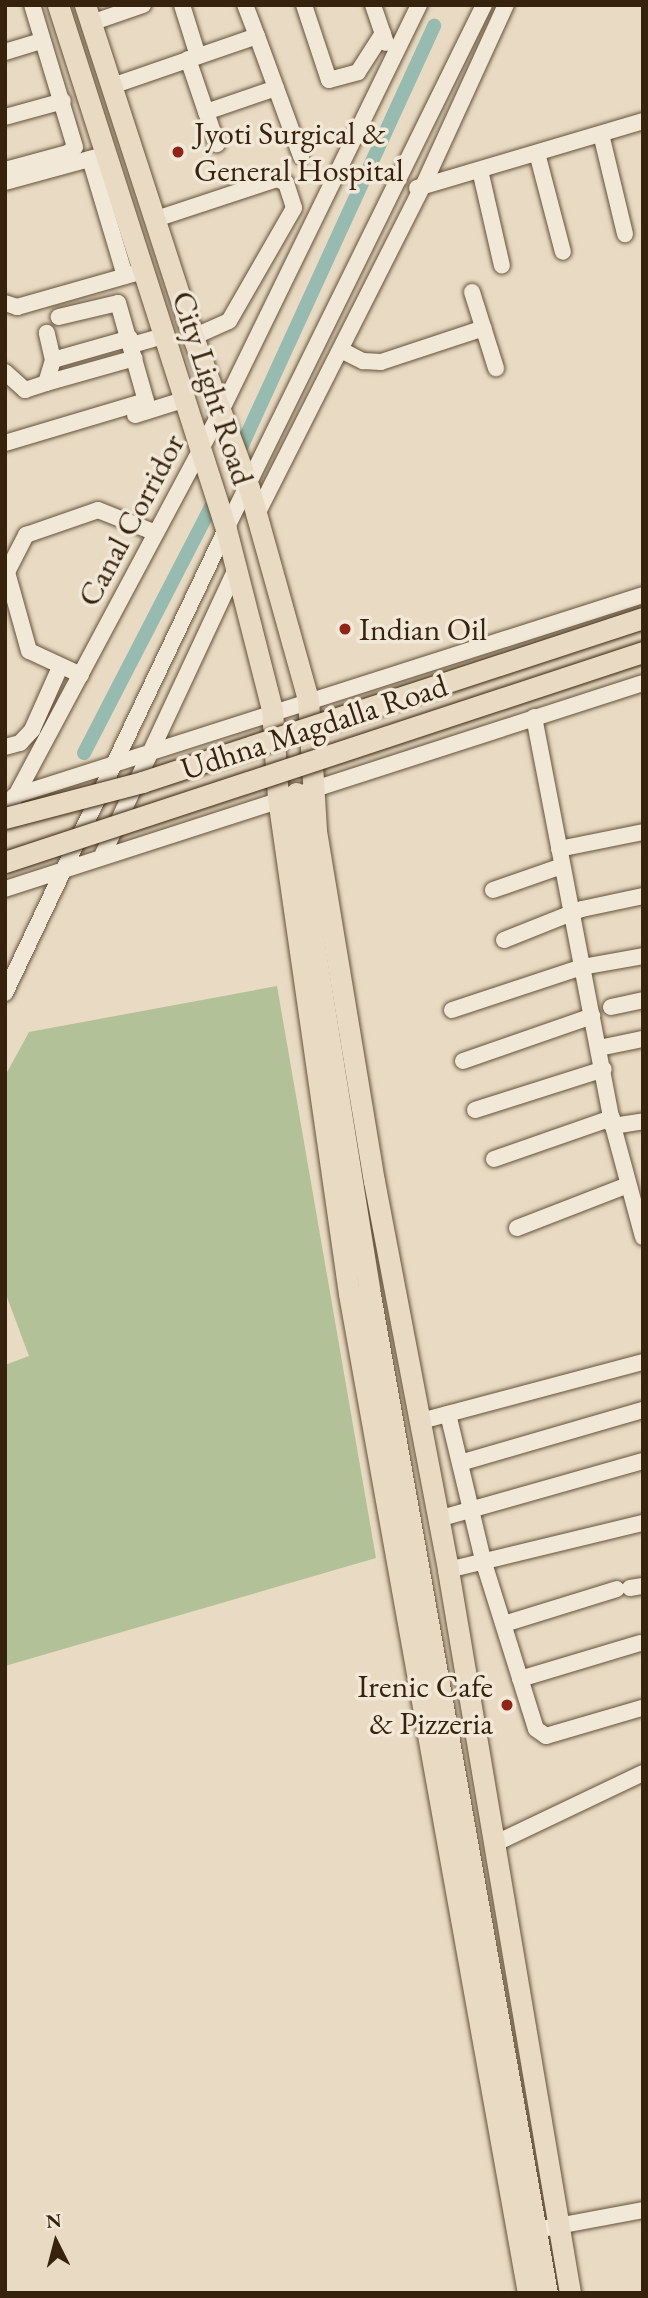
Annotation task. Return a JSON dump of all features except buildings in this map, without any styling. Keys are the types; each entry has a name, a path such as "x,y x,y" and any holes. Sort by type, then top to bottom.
{"main road":[{"name":"City Light Road","path":"58,7 134,274 163,336 226,529 234,573 295,793"},
{"path":"88,14 193,337 249,488 307,699 295,793 349,1294 431,1732 540,2229 561,2293"},
{"name":"Udhna Magdalla Road","path":"5,817 142,782 643,618"},
{"name":"Udhna Magdalla Road","path":"5,862 643,652"},
{"path":"295,793 310,883 323,909 354,1149 540,2229 569,2293"},
{"path":"295,793 374,1181 448,1570 494,1844 547,2293"},
{"path":"528,2293 540,2229"}],"street":[{"path":"88,14 143,5"},
{"path":"182,5 206,112 217,144"},
{"path":"245,5 301,156"},
{"path":"303,5 329,80 358,72 383,33"},
{"path":"373,5 392,58"},
{"name":"Canal Corridor","path":"5,817 12,797 81,676 220,411 418,5"},
{"path":"5,993 110,768 394,194 484,5"},
{"path":"256,516 423,186 506,5"},
{"path":"5,170 68,153 75,141 34,10 58,7"},
{"path":"112,86 257,36"},
{"path":"5,52 42,41"},
{"path":"455,65 476,74"},
{"path":"206,112 276,88"},
{"path":"5,117 63,101"},
{"path":"394,194 643,121"},
{"path":"601,134 625,234"},
{"path":"75,141 98,150"},
{"path":"5,182 98,150"},
{"path":"537,153 563,252"},
{"path":"480,170 502,266"},
{"path":"156,219 277,179 286,183 294,208 229,321 193,337"},
{"path":"5,303 17,307 134,274"},
{"path":"472,292 496,368"},
{"path":"5,443 146,401 132,347 116,302 58,317"},
{"path":"341,350 363,361 381,362 484,328"},
{"path":"46,383 53,360 47,333"},
{"path":"5,395 46,383 163,336"},
{"path":"53,360 132,347"},
{"path":"5,372 25,390"},
{"path":"5,455 183,400"},
{"path":"81,676 29,651 8,578 26,535 97,510 156,533"},
{"path":"103,854 234,573"},
{"path":"12,797 110,768 149,751 272,710 643,595"},
{"path":"5,747 20,744 32,730 60,667"},
{"path":"5,889 103,854 643,683"},
{"path":"534,717 604,1069 612,1122 643,1237"},
{"path":"559,849 643,832"},
{"path":"493,890 562,866"},
{"path":"504,940 572,916 582,909 643,896"},
{"path":"452,1010 582,967 643,956"},
{"path":"611,1007 643,1000"},
{"path":"463,1061 592,1016"},
{"path":"599,1048 643,1039"},
{"path":"475,1110 604,1069"},
{"path":"494,1159 612,1122 643,1121"},
{"path":"517,1228 628,1185"},
{"path":"421,1422 643,1362"},
{"path":"460,1463 643,1410"},
{"path":"448,1415 483,1560 536,1729 546,1737 642,1708"},
{"path":"438,1519 643,1461"},
{"path":"448,1570 643,1523"},
{"path":"504,1623 630,1588"},
{"path":"520,1679 640,1643"},
{"path":"494,1844 643,1773"},
{"path":"540,2229 643,2210"}],"green space":[{"path":"277,986 376,1558 5,1666 5,1365 29,1356 5,1292 5,1076 29,1032"}],"waterway":[{"path":"239,452 434,26"},
{"path":"84,753 211,507"}],"place":[{"name":"Jyoti Surgical & General Hospital","path":"178,152"},
{"name":"Indian Oil","path":"345,629"},
{"name":"Irenic Cafe & Pizzeria","path":"507,1705"}]}
